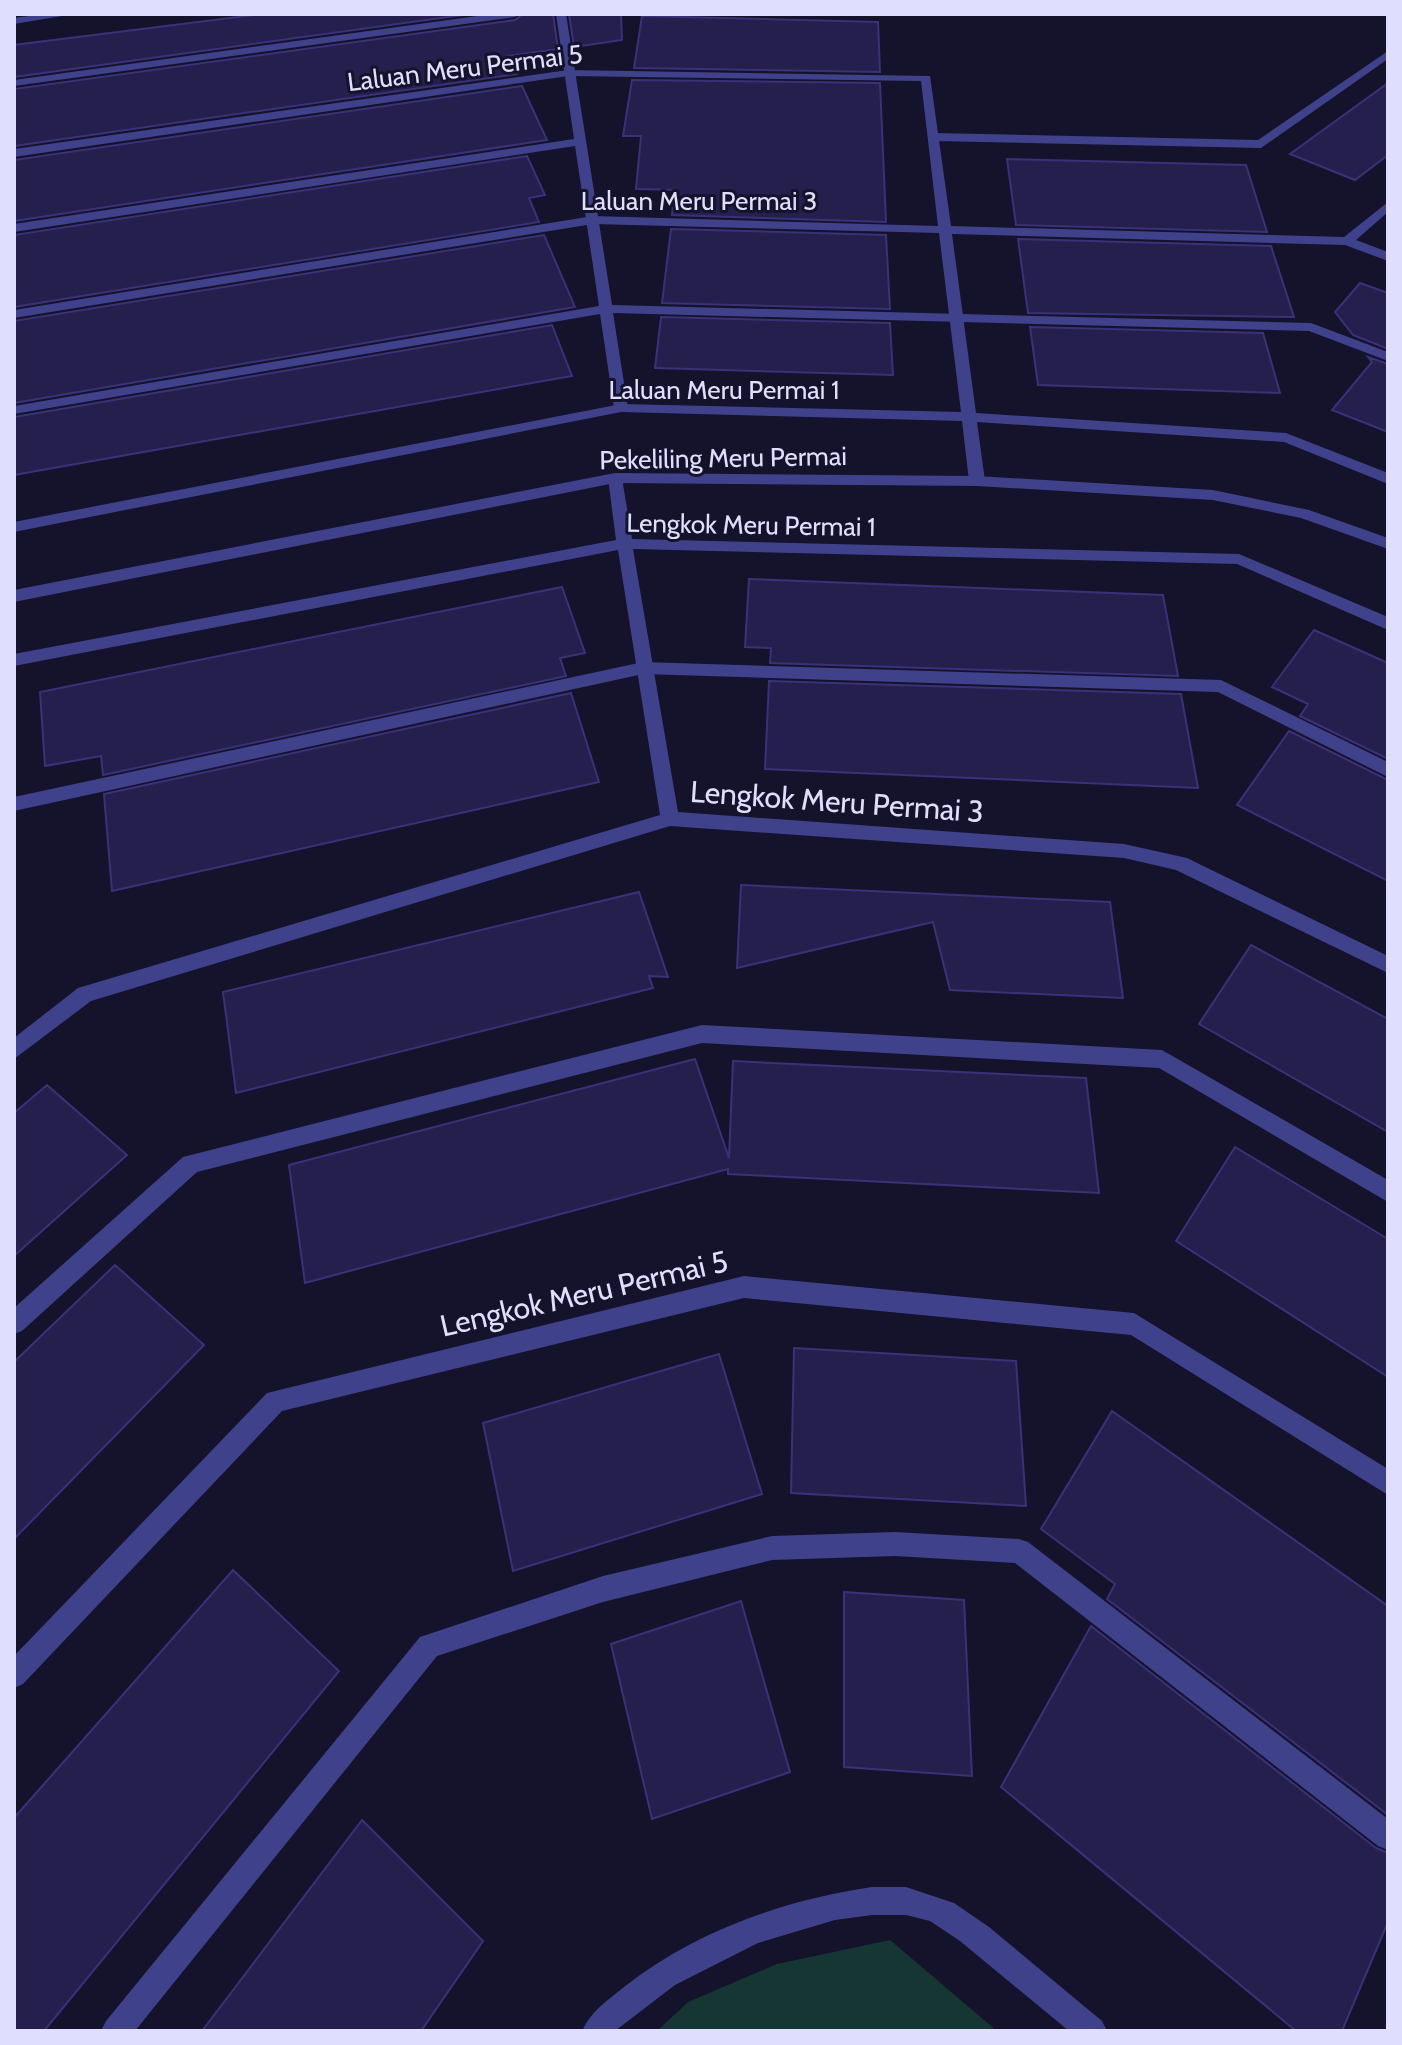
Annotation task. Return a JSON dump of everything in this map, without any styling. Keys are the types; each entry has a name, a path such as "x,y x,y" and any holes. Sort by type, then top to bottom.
{"street":[{"path":"14,21 69,14"},
{"path":"14,83 515,14"},
{"path":"561,14 621,408"},
{"path":"977,481 934,137 1261,144 1388,54"},
{"name":"Laluan Meru Permai 5","path":"14,153 568,73 926,78 934,137"},
{"path":"14,228 580,142"},
{"path":"1347,241 1388,206"},
{"name":"Laluan Meru Permai 3","path":"14,314 593,220 1347,241 1388,257"},
{"path":"14,410 606,309 1311,327 1388,357"},
{"name":"Laluan Meru Permai 1","path":"14,527 621,408 968,417 1286,438 1388,479"},
{"path":"615,478 643,668 670,819"},
{"name":"Pekeliling Meru Permai","path":"14,596 615,478 977,481 1213,495 1304,514 1388,544"},
{"name":"Lengkok Meru Permai 1","path":"14,660 624,544 1239,559 1388,624"},
{"path":"14,804 643,668 1221,686 1388,770"},
{"name":"Lengkok Meru Permai 3","path":"14,1050 85,994 670,819 1124,851 1180,863 1388,965"},
{"path":"14,1323 191,1164 702,1034 1162,1059 1388,1192"},
{"name":"Lengkok Meru Permai 5","path":"14,1675 275,1401 744,1287 1134,1324 1388,1483"},
{"path":"116,2031 429,1646 603,1589 772,1548 895,1544 1019,1551 1388,1836"},
{"path":"597,2031 602,2023 666,1974 727,1941 798,1916 850,1903 894,1899 933,1908 969,1929 1092,2031"}],"green space":[{"path":"890,1940 997,2031 657,2031 688,2002 777,1964"}],"building":[{"path":"262,14 470,14 14,77 14,45"},
{"path":"523,14 553,14 558,49 508,56 517,74 14,146 14,89 515,20"},
{"path":"569,14 621,14 622,40 574,47"},
{"path":"642,16 878,22 880,72 634,68"},
{"path":"632,80 880,83 886,222 672,215 675,190 636,189 641,136 623,136"},
{"path":"1388,83 1388,155 1355,180 1290,154"},
{"path":"522,86 547,140 14,221 14,160"},
{"path":"527,156 545,195 529,198 539,222 14,307 14,235"},
{"path":"1007,159 1246,165 1267,232 1016,225"},
{"path":"671,229 886,235 890,309 662,303"},
{"path":"544,235 575,307 14,403 14,321"},
{"path":"1018,239 1271,246 1294,317 1028,313"},
{"path":"1360,283 1388,293 1388,349 1353,335 1335,312"},
{"path":"661,317 890,323 893,375 655,368"},
{"path":"552,325 572,376 14,475 14,417"},
{"path":"1030,327 1263,333 1280,393 1038,385"},
{"path":"1368,357 1388,364 1388,432 1332,410 1372,362"},
{"path":"749,579 1163,595 1178,676 770,663 771,648 745,647"},
{"path":"562,587 585,653 560,658 566,676 103,775 101,756 45,766 40,692"},
{"path":"1314,630 1388,663 1388,759 1300,716 1308,704 1272,687"},
{"path":"769,681 1181,694 1198,788 765,769"},
{"path":"571,693 599,782 112,891 104,794"},
{"path":"1289,731 1388,780 1388,881 1237,805"},
{"path":"741,885 1110,902 1123,998 950,990 933,922 737,968"},
{"path":"639,892 668,977 649,976 653,988 236,1093 223,992"},
{"path":"1251,945 1388,1019 1388,1132 1199,1024"},
{"path":"695,1059 729,1158 733,1061 1086,1078 1099,1193 728,1174 728,1169 305,1283 289,1165"},
{"path":"47,1085 127,1155 14,1256 14,1113"},
{"path":"1235,1147 1388,1239 1388,1377 1176,1241"},
{"path":"115,1265 204,1345 14,1539 14,1362"},
{"path":"794,1348 1016,1361 1026,1506 791,1493"},
{"path":"719,1354 762,1494 513,1571 483,1423"},
{"path":"1112,1411 1388,1606 1388,1815 1107,1599 1115,1584 1041,1529"},
{"path":"233,1570 339,1671 44,2031 14,2031 14,1818"},
{"path":"844,1592 964,1600 972,1776 844,1767"},
{"path":"741,1601 790,1772 652,1819 611,1644"},
{"path":"1091,1626 1376,1848 1388,1853 1388,1922 1342,2031 1296,2031 1001,1787"},
{"path":"362,1820 483,1941 421,2031 202,2031"}]}
